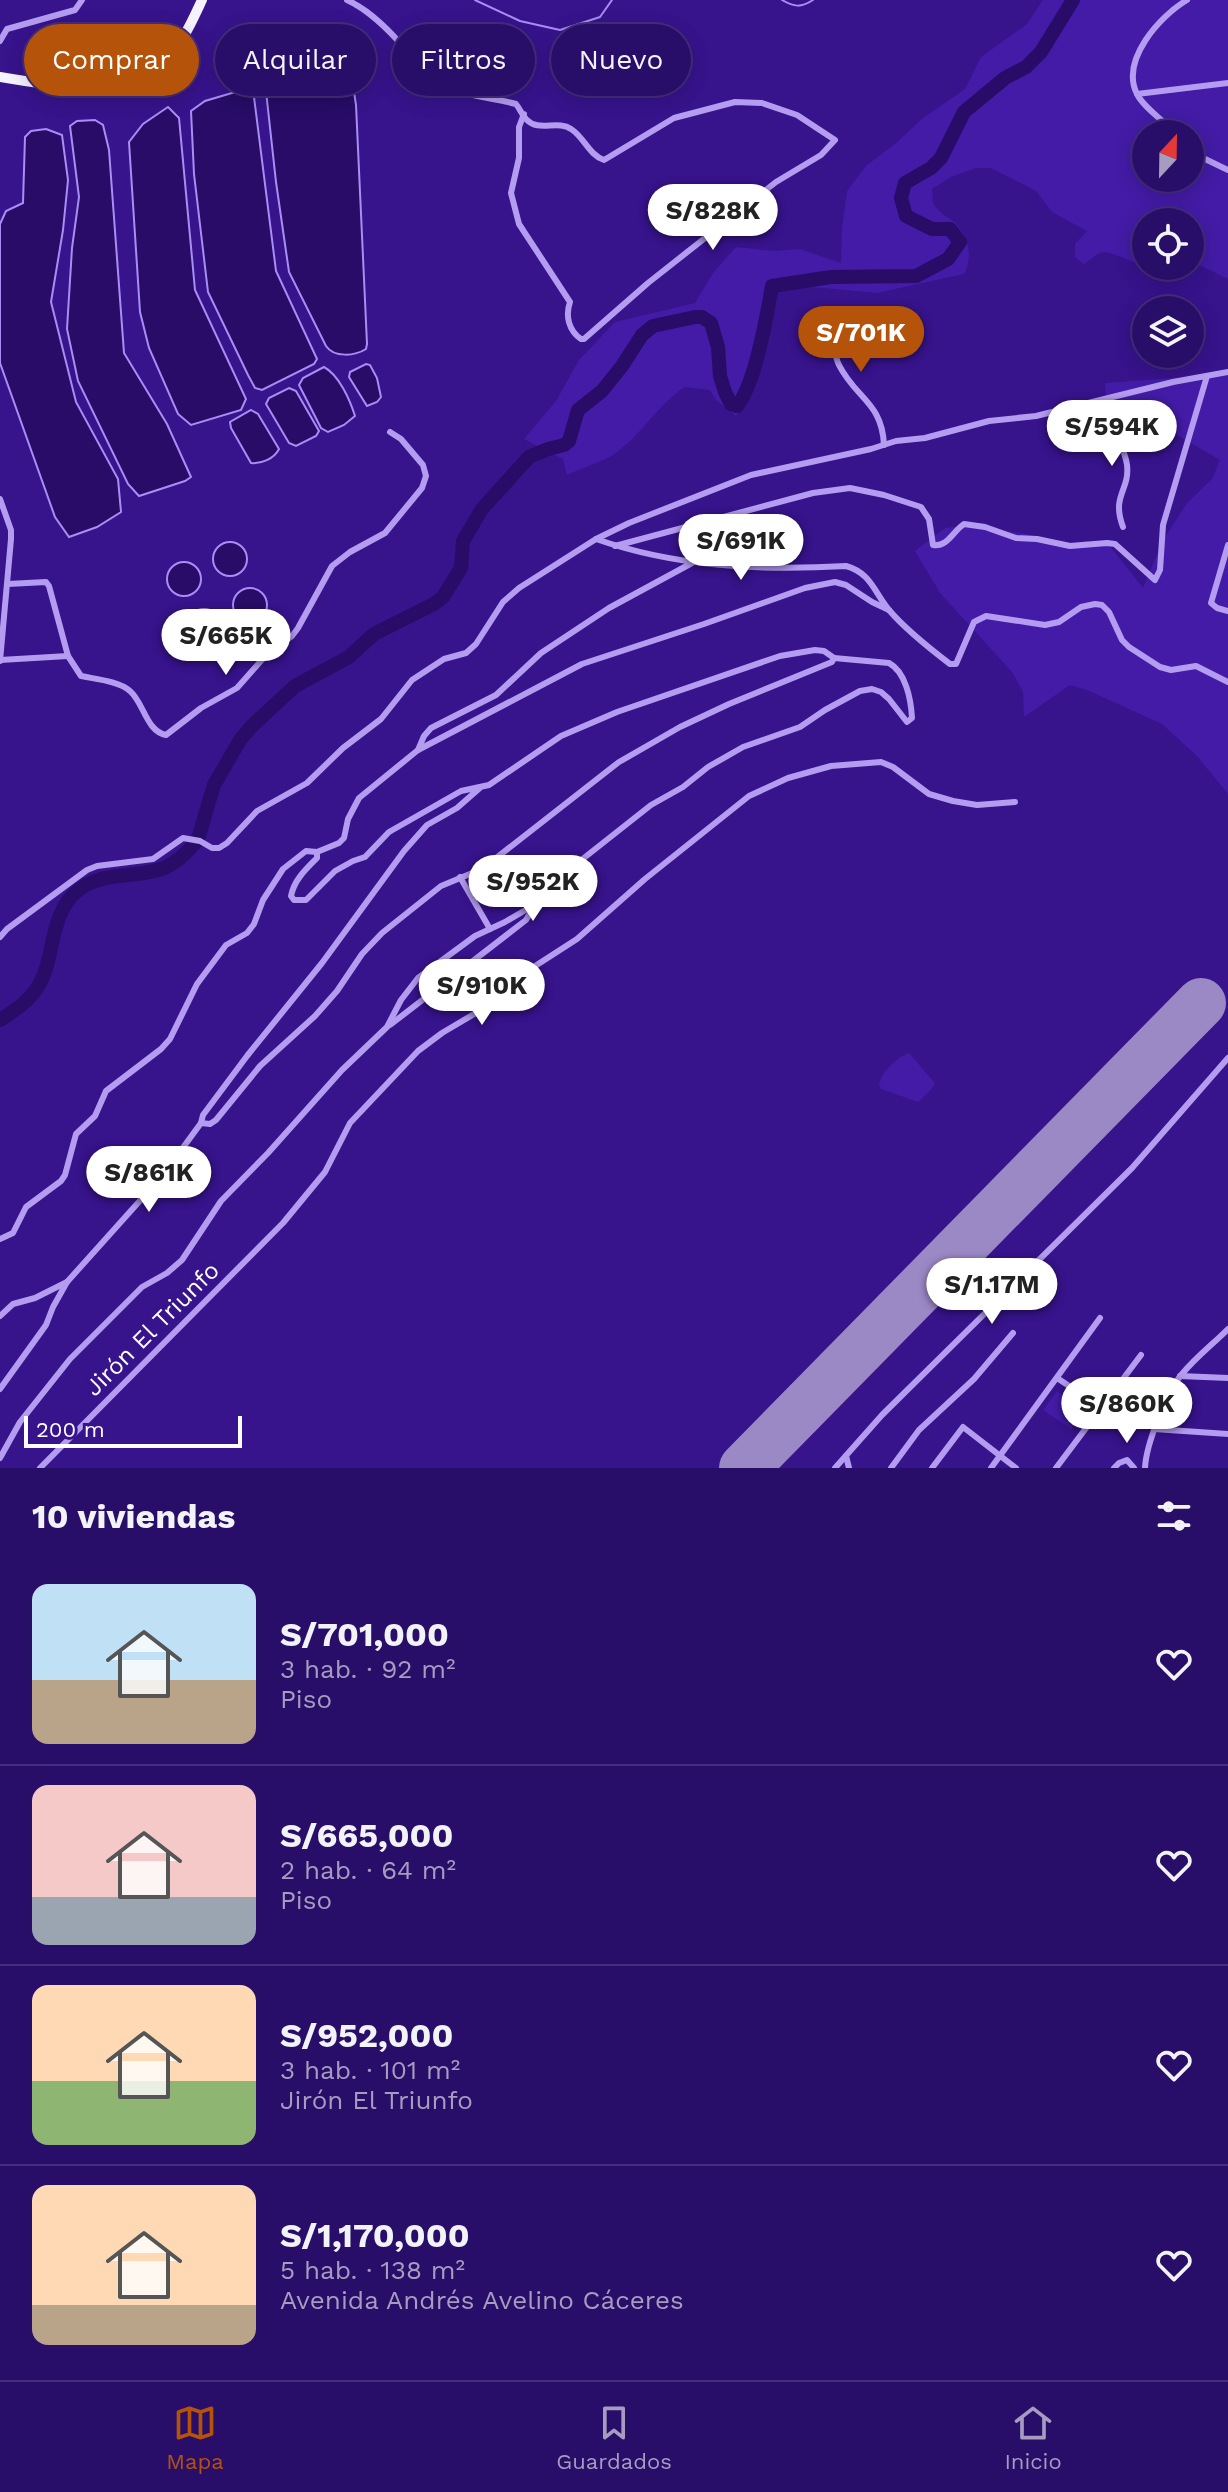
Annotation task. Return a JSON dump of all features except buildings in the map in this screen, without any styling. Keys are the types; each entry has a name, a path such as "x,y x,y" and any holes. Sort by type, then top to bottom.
{"highway":[{"path":"0,77 95,85 139,75 179,45 202,0"}],"street":[{"path":"0,41 7,29 75,10 82,0"},
{"path":"347,0 376,19 418,65 441,84 514,103 534,124 566,126 579,135 598,158 604,160 674,118 735,102 762,103 797,115 835,140 821,155 776,182 581,339 569,324 567,309 570,302 519,224 511,193 524,114"},
{"path":"1163,120 1137,94 1133,70 1139,52 1161,23 1187,0"},
{"path":"1137,94 1228,83"},
{"path":"1204,158 1228,170"},
{"path":"817,324 831,333 837,363 852,387 877,413 884,429 884,445"},
{"path":"0,937 87,870 153,859 183,838 200,841 212,848 227,843 257,811 307,783 343,748 381,719 412,680 444,659 466,653 476,644 503,602 519,588 596,539 751,475 896,441 925,438 989,421 1036,416 1228,372"},
{"path":"615,546 801,496 850,488 921,507 929,519 933,545 946,542 964,524 985,527 1016,538 1070,546 1115,544 1155,580 1160,570 1163,525 1207,376"},
{"path":"1103,400 1127,463 1118,505 1123,527"},
{"path":"8,584 42,581 49,586 68,656 81,676 119,685 132,693 154,730 166,735 201,708 237,688 267,654 292,636 332,566 385,533 422,488 426,476 423,465 401,439 390,432"},
{"path":"0,499 11,539 0,661 68,656"},
{"path":"0,540 11,539"},
{"path":"596,539 656,557 726,566 846,566 858,570 889,610 946,661 956,664 979,617 1045,625 1059,622 1081,607 1095,604 1106,608 1122,640 1129,647 1160,667 1171,670 1196,666 1228,682"},
{"path":"1228,545 1211,603 1228,611"},
{"path":"418,750 431,728 496,695 541,653 609,608 694,562"},
{"path":"0,1239 13,1233 26,1207 61,1181 76,1134 95,1116 106,1091 170,1039 197,984 226,945 247,933 254,924 263,900 283,869 306,851 317,852 339,843 344,838 348,819 359,798 418,750 582,664 805,588 835,582 846,585 889,610"},
{"path":"317,852 317,858 303,871 292,891 294,900 306,900 335,871 365,857 389,832 461,791 489,785 561,736 617,712 780,656 824,651 834,658 889,663 902,676 912,713 910,721 902,718 889,699 872,689 860,691 800,727 743,747 708,767 683,787 651,805 575,865 537,901 475,936 418,978 401,1000 387,1027"},
{"path":"201,1123 210,1124 216,1120 260,1066 315,1016 382,933 441,886 482,869 619,762 680,727 832,662 834,658"},
{"name":"Jirón El Triunfo","path":"40,1468 283,1223 325,1172 350,1123 418,1051 491,1004 515,979 577,939 645,879 749,796 788,778 831,766 881,762 893,767 929,794 977,805 1015,802"},
{"path":"0,1389 46,1325 67,1282 163,1175 230,1078 322,963 404,851 427,825 457,808 481,787"},
{"path":"460,877 490,929"},
{"path":"0,1458 20,1422 70,1359 142,1287 182,1260 221,1201 342,1070 387,1027 526,920 537,901"},
{"path":"835,1468 848,1462 901,1396 1132,1168 1228,1058"},
{"path":"0,1316 13,1304 35,1298 67,1282"},
{"path":"991,1468 1100,1318"},
{"path":"1145,1468 1145,1455 1154,1429 1180,1376 1228,1329"},
{"path":"891,1468 919,1430 974,1379 1013,1333"},
{"path":"1056,1468 1141,1355"},
{"path":"1180,1376 1228,1378"},
{"path":"1057,1378 1101,1407"},
{"path":"932,1468 963,1427 1016,1468"},
{"path":"1154,1429 1228,1434"},
{"path":"1114,1468 1127,1460 1134,1468"},
{"path":"848,1462 858,1468"}],"shaded area":[{"path":"1043,0 1228,0 1228,279 1204,267 1204,208 1132,208 1132,262 1102,252 1084,264 1075,257 1075,244 1087,231 1052,212 1036,191 991,168 976,168 951,177 932,189 935,206 957,225 967,242 969,255 964,274 877,293 790,285 774,289 767,307 762,357 736,416 716,400 710,390 685,387 613,455 567,475 563,459 524,439 556,401 579,360 615,322 695,303 713,273 736,247 774,251 800,249 841,263 847,191 866,166 923,118 965,89 981,57 1027,24"},
{"path":"222,96 254,97 276,271 317,359 314,364 262,390 255,388 208,292 194,174 191,111 205,101"},
{"path":"267,96 355,96 366,349 345,355 334,353 326,346 289,272"},
{"path":"168,107 179,118 195,290 246,399 241,410 191,425 178,414 149,348 140,312 129,142 143,124"},
{"path":"95,120 103,125 109,150 124,353 167,424 191,477 139,496 128,484 78,381 67,329 79,197 70,126 77,121"},
{"path":"46,129 62,135 68,180 51,302 76,402 118,479 121,512 97,527 69,537 55,517 0,363 0,224 6,211 23,203 25,137 31,131"},
{"path":"370,365 377,378 381,397 367,406 349,377 350,372"},
{"path":"324,367 339,382 355,416 328,432 321,428 299,385 303,378"},
{"path":"1228,374 1228,794 1197,756 1162,724 1087,690 1070,685 1024,717 1023,692 1012,672 940,593 915,551 945,528 964,526 1027,534 1059,547 1085,541 1109,545 1143,588 1162,542 1187,503 1212,479 1220,460 1177,435 1147,429 1106,400 1105,383"},
{"path":"289,388 296,391 319,431 316,436 296,446 289,443 266,404 269,398"},
{"path":"251,410 258,414 279,449 263,462 251,463 231,428 230,422"},
{"path":"230,542 242,547 247,559 242,571 230,576 218,571 213,559 218,547"},
{"path":"184,562 196,567 201,579 196,591 184,596 172,591 167,579 172,567"},
{"path":"250,588 262,593 267,605 262,617 250,622 238,617 233,605 238,593"},
{"path":"204,609 216,614 221,626 216,638 204,643 192,638 187,626 192,614"},
{"path":"909,1053 935,1083 918,1102 881,1089 879,1085 890,1066"},
{"path":"1057,1391 1084,1410 1071,1429 1043,1410"}],"waterway":[{"path":"475,0 520,21 560,30 600,17 612,0"},
{"path":"782,0 798,6 813,0"},
{"path":"198,839 214,785 240,740 252,726 295,686 349,657 374,634 443,597 461,568 463,541 482,509 529,457 569,441 578,410 602,391 642,335 653,326 695,317 702,317 711,323 725,392 731,404 737,406 755,366 772,286 831,277 916,276 948,259 960,242 950,229 932,229 906,216 901,198 905,183 931,168 941,158 964,112 1005,78 1026,67 1041,52 1073,0"},
{"path":"0,1020 25,1002 37,988 61,913 76,892 97,881 164,868 178,860 197,841"}],"runway":[{"path":"744,1468 1201,1003"}]}
